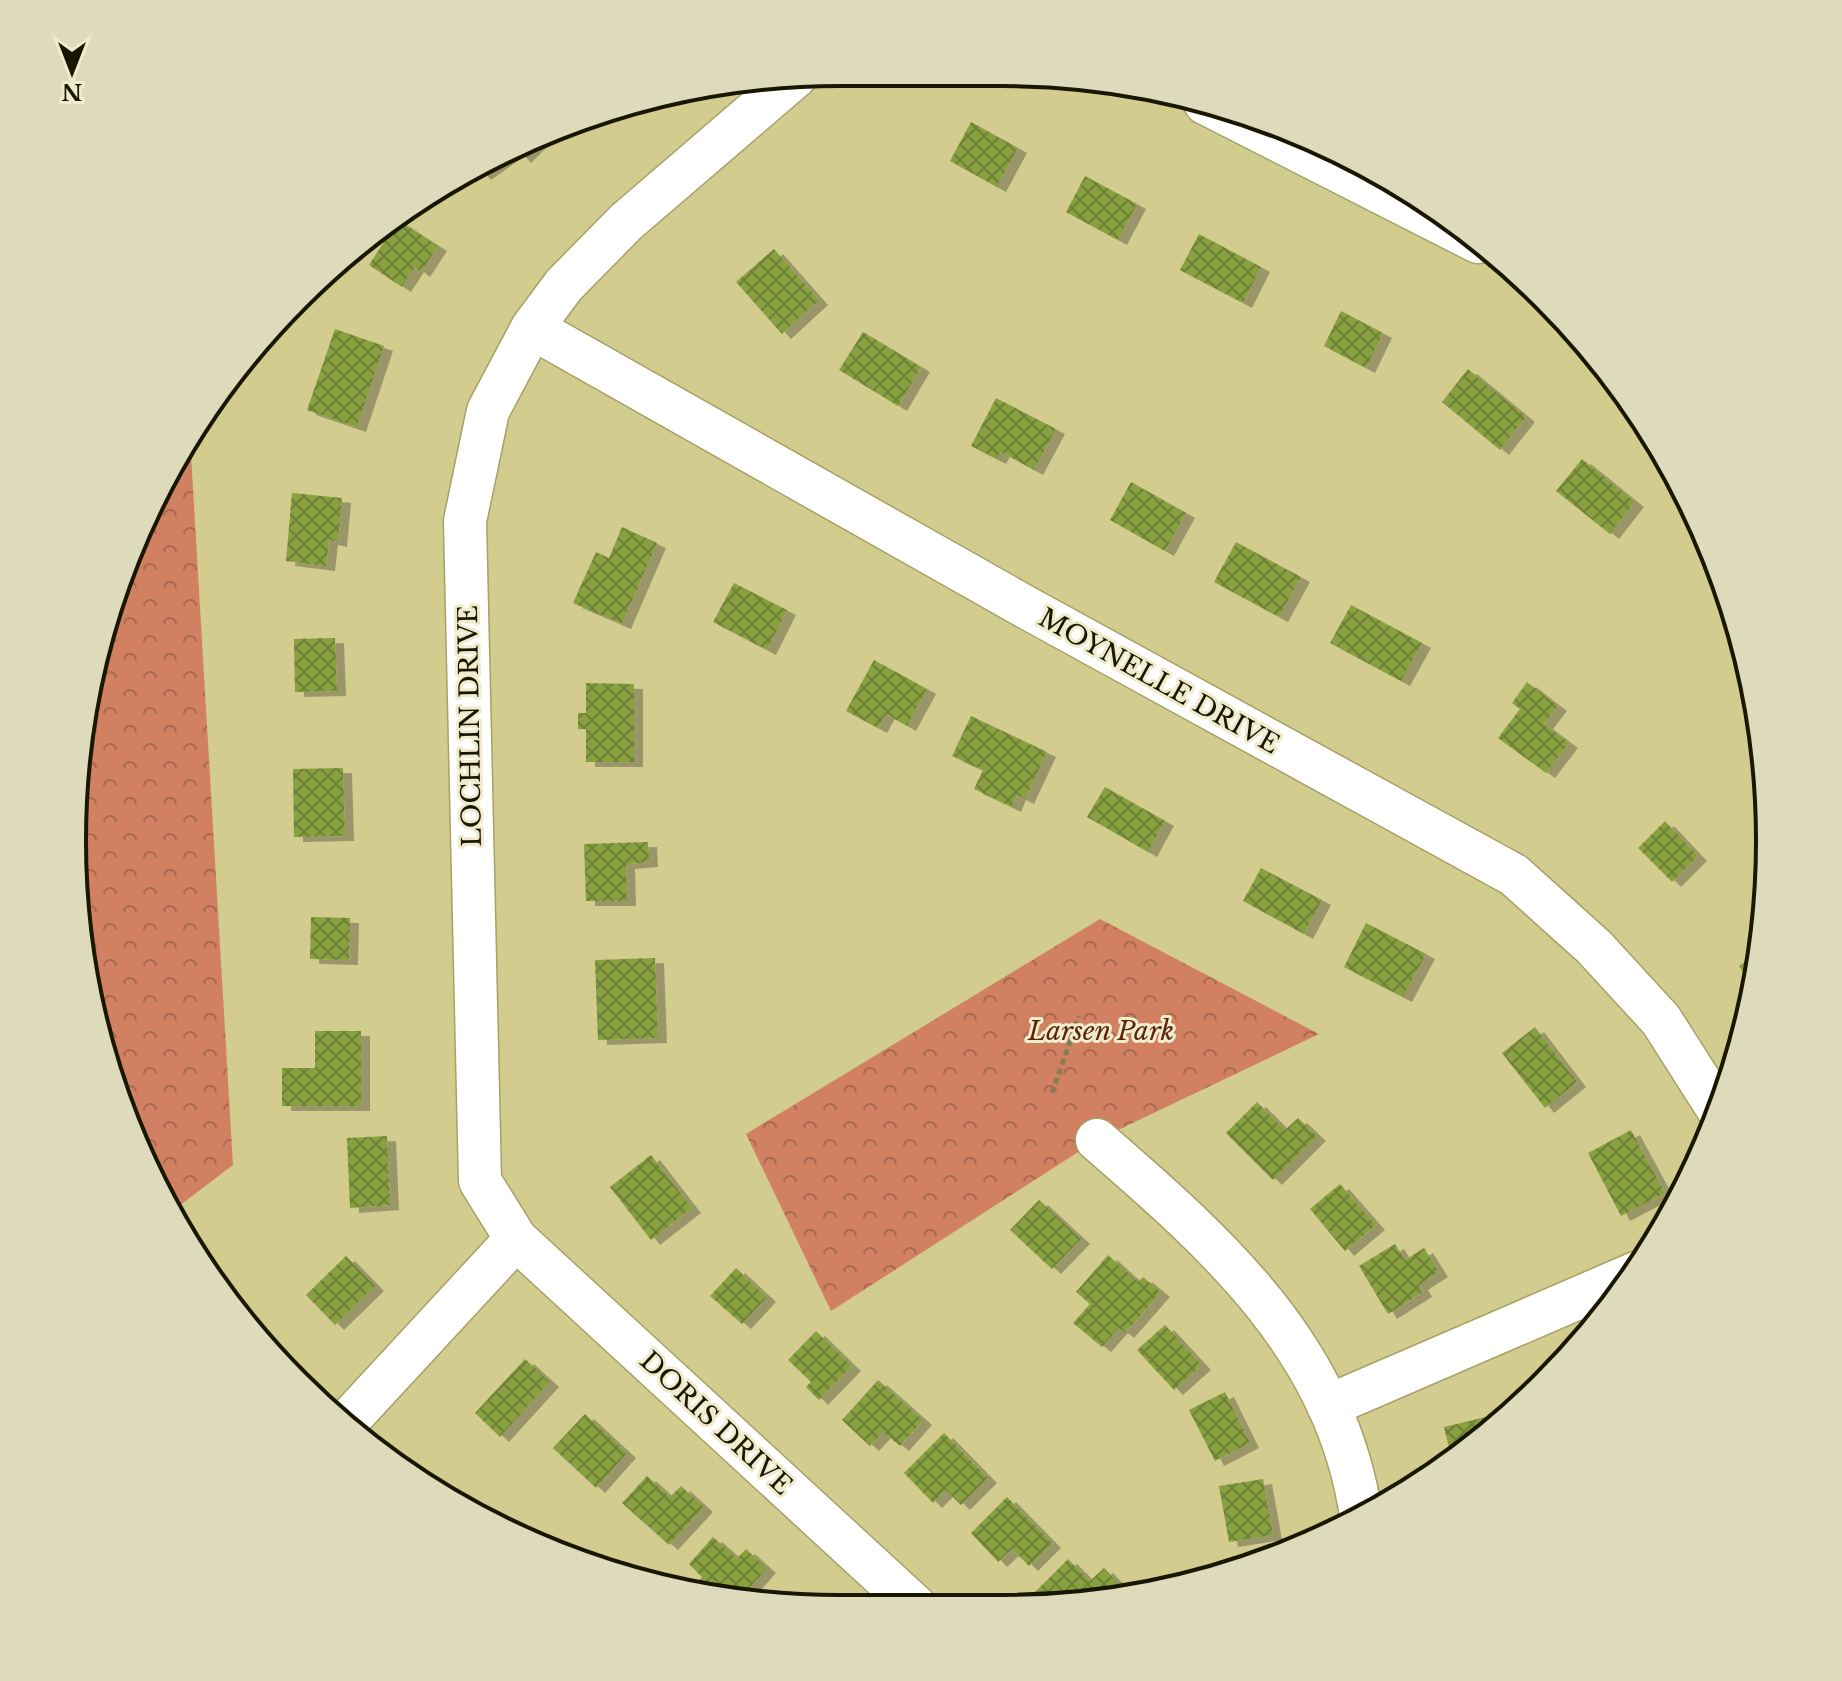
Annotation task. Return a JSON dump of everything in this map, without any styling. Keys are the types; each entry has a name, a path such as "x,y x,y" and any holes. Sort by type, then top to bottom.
{"street":[{"name":"LOCHLIN DRIVE","path":"516,1239 480,1181 465,521 488,411 532,328 564,285 626,222 781,89"},
{"path":"1267,134 1421,213"},
{"name":"MOYNELLE DRIVE","path":"532,328 1022,605 1514,875 1594,947 1661,1020 1711,1098"},
{"path":"1097,1140 1206,1235 1293,1338 1328,1406 1356,1482 1359,1504"},
{"path":"353,1416 516,1239"},
{"name":"DORIS DRIVE","path":"516,1239 903,1595"},
{"path":"1328,1406 1612,1283"}],"path":[{"path":"1052,1093 1079,1016"}],"green space":[{"path":"191,456 233,1165 180,1205 143,1129 112,1036 100,988 88,890 88,791 100,693 126,598 143,552"},
{"name":"Larsen Park","path":"1100,919 1319,1034 1097,1140 831,1311 746,1134"}],"building":[{"path":"971,122 1018,148 997,187 950,161"},
{"path":"1085,176 1137,204 1118,240 1066,212"},
{"path":"405,225 438,246 421,272 415,267 402,287 369,265 386,238"},
{"path":"1199,234 1261,267 1243,303 1180,270"},
{"path":"774,249 819,300 782,334 736,282"},
{"path":"1341,311 1383,333 1366,368 1324,346"},
{"path":"335,329 384,346 357,427 307,410"},
{"path":"863,332 921,367 898,406 839,370"},
{"path":"1468,369 1526,417 1500,450 1442,402"},
{"path":"996,398 1056,429 1034,470 1001,452 997,459 971,446"},
{"path":"1582,459 1635,502 1610,534 1556,491"},
{"path":"1131,482 1186,513 1165,551 1110,520"},
{"path":"292,493 342,498 338,542 329,540 326,566 286,561"},
{"path":"622,527 657,543 622,624 573,603 596,552 609,558"},
{"path":"1236,542 1301,577 1279,617 1214,582"},
{"path":"734,583 787,610 767,650 713,622"},
{"path":"1351,605 1422,643 1401,681 1330,643"},
{"path":"335,638 337,691 295,692 294,639"},
{"path":"874,660 927,689 907,726 886,714 878,728 846,711"},
{"path":"1527,682 1558,706 1544,724 1569,743 1546,773 1498,738 1520,709 1512,703"},
{"path":"586,683 634,684 634,762 586,762 586,729 578,729 578,713 586,713"},
{"path":"971,716 1047,752 1025,799 1017,795 1012,807 974,789 983,770 952,756"},
{"path":"343,768 345,836 294,837 293,769"},
{"path":"1105,787 1165,821 1148,852 1087,817"},
{"path":"1665,821 1698,856 1672,882 1638,848"},
{"path":"648,842 649,862 626,864 627,901 586,901 584,844"},
{"path":"1261,868 1322,900 1304,934 1243,901"},
{"path":"311,917 350,918 349,960 310,959"},
{"path":"1366,923 1426,954 1403,997 1344,967"},
{"path":"655,958 658,1038 598,1040 595,960"},
{"path":"1746,961 1744,974 1739,966"},
{"path":"1535,1027 1577,1082 1545,1108 1502,1053"},
{"path":"315,1031 361,1031 361,1106 282,1106 282,1068 315,1068"},
{"path":"1257,1102 1285,1130 1298,1118 1317,1136 1273,1180 1226,1133"},
{"path":"1631,1130 1665,1193 1621,1216 1588,1153"},
{"path":"387,1136 390,1205 350,1208 347,1138"},
{"path":"651,1155 692,1208 651,1240 610,1187"},
{"path":"1340,1184 1376,1225 1345,1251 1310,1209"},
{"path":"1039,1200 1081,1239 1052,1269 1010,1230"},
{"path":"1395,1244 1405,1260 1424,1248 1439,1272 1419,1285 1423,1292 1388,1314 1359,1266"},
{"path":"1108,1255 1138,1282 1143,1277 1161,1292 1125,1333 1119,1328 1102,1347 1073,1323 1090,1304 1076,1292"},
{"path":"346,1256 375,1286 335,1325 306,1295"},
{"path":"736,1268 767,1297 742,1324 710,1296"},
{"path":"1165,1325 1202,1365 1174,1390 1137,1350"},
{"path":"816,1331 852,1366 819,1400 806,1387 811,1382 788,1360"},
{"path":"525,1359 550,1382 500,1437 475,1413"},
{"path":"878,1380 923,1420 900,1446 883,1432 870,1446 842,1420"},
{"path":"1225,1392 1250,1443 1215,1461 1189,1410"},
{"path":"585,1414 627,1453 596,1488 553,1448"},
{"path":"1489,1416 1449,1448 1444,1427"},
{"path":"944,1433 988,1478 961,1505 946,1490 933,1503 904,1473"},
{"path":"647,1476 670,1497 681,1486 704,1507 669,1545 622,1503"},
{"path":"1263,1479 1273,1535 1229,1542 1219,1486"},
{"path":"1007,1497 1052,1543 1029,1566 1012,1549 998,1562 971,1533"},
{"path":"713,1537 737,1558 746,1549 767,1568 748,1589 698,1582 702,1577 689,1564"},
{"path":"1068,1559 1090,1581 1104,1568 1121,1586 1100,1589 1033,1594"}]}
